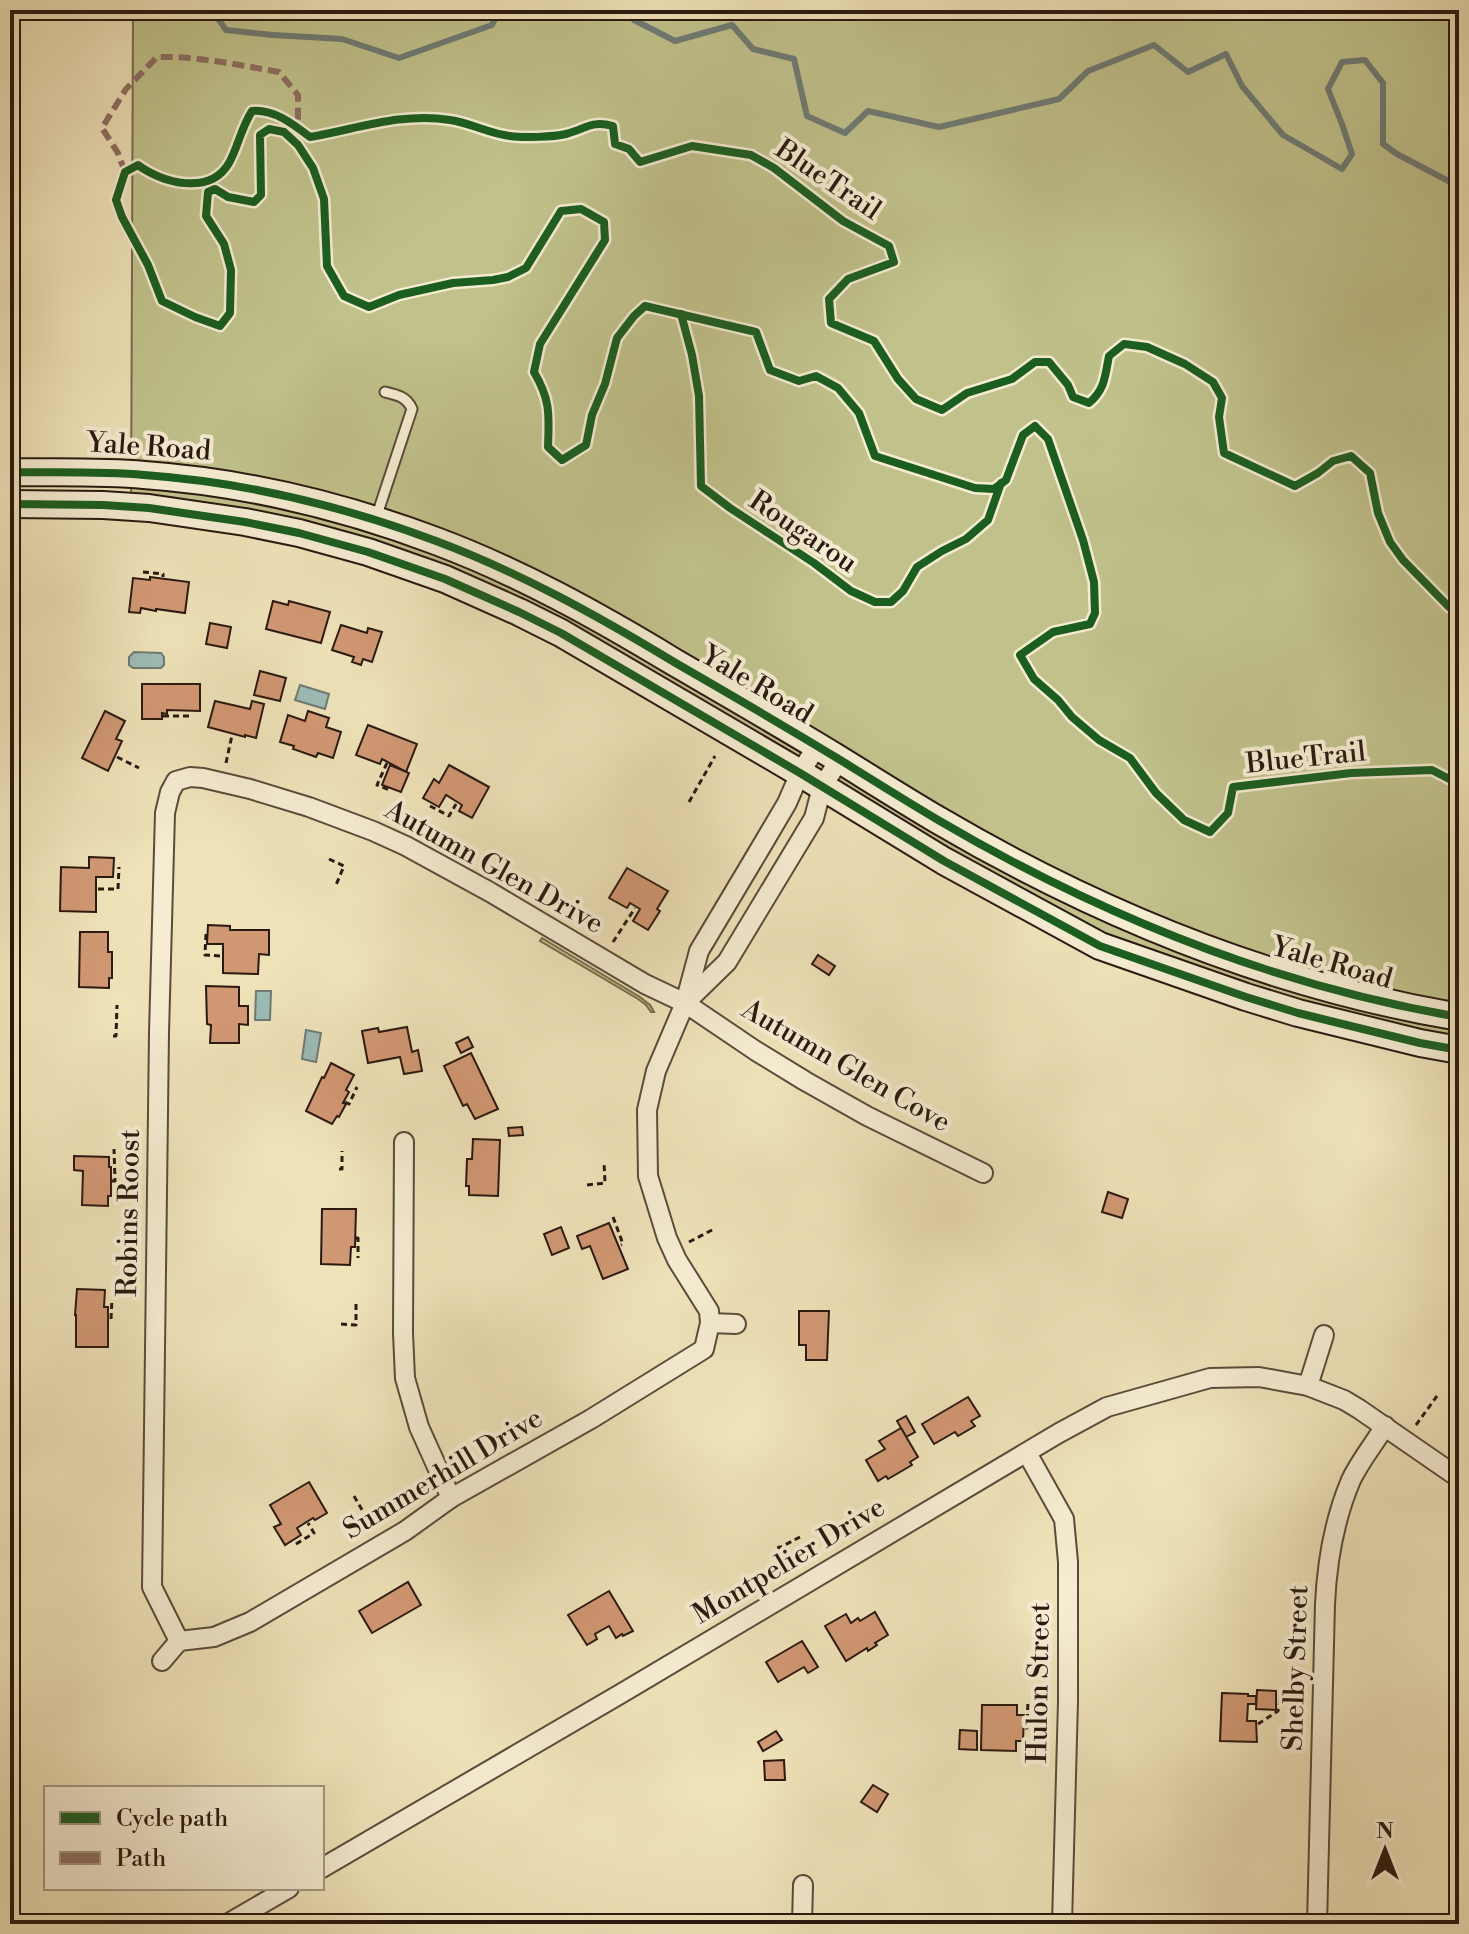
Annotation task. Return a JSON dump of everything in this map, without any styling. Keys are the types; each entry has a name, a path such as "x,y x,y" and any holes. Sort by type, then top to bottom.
{"main road":[{"name":"Yale Road","path":"10,472 144,475 221,485 296,499 425,537 476,557 599,617 952,828 1053,883 1200,946 1318,984 1459,1017"},
{"name":"Yale Road","path":"10,504 103,505 204,515 299,533 410,567 491,599 561,633 944,861 1100,946 1298,1013 1459,1050"}],"street":[{"path":"736,1324 710,1323 709,1311 667,1238 648,1176 646,1133 650,1097 656,1071 685,1003 699,951 787,803 811,780 828,753"},
{"path":"685,1003 727,962 814,818 811,780 828,753"},
{"name":"Autumn Glen Drive","path":"176,781 190,777 203,778 250,789 373,831 490,892 645,984 685,1003"},
{"name":"Robins Roost","path":"176,781 165,813 152,1587 179,1641"},
{"name":"Autumn Glen Cove","path":"685,1003 805,1081 867,1116 983,1173"},
{"path":"404,1142 405,1378 419,1427 451,1498"},
{"name":"Summerhill Drive","path":"179,1641 214,1637 250,1622 405,1531 451,1498 686,1362 704,1349 710,1323"},
{"path":"1308,1386 1324,1335"},
{"name":"Montpelier Drive","path":"324,1867 1107,1407 1210,1378 1259,1377 1308,1386 1344,1400 1459,1478"},
{"name":"Shelby Street","path":"1317,1924 1328,1560 1352,1480 1385,1426"},
{"name":"Hulon Street","path":"1027,1453 1064,1519 1068,1562 1062,1924"},
{"path":"162,1661 179,1641"},
{"path":"802,1924 803,1885"},
{"path":"227,1924 286,1890"}],"lane":[{"path":"375,520 412,409 408,401 385,392"}],"path":[{"path":"143,572 163,574 163,577"},
{"path":"163,716 190,716"},
{"path":"226,763 232,735"},
{"path":"689,802 715,756"},
{"path":"117,757 139,768"},
{"path":"387,763 377,785 390,790"},
{"path":"430,806 449,816 456,804"},
{"path":"329,859 344,866 336,885"},
{"path":"98,889 118,889 119,867"},
{"path":"613,943 635,908"},
{"path":"206,934 205,955 221,956"},
{"path":"113,1036 116,1036 117,1005"},
{"path":"345,1102 349,1104 357,1087"},
{"path":"112,1181 115,1181 114,1149"},
{"path":"339,1169 342,1169 342,1151"},
{"path":"587,1185 605,1183 604,1162"},
{"path":"613,1217 621,1245"},
{"path":"689,1242 714,1229"},
{"path":"356,1238 358,1258"},
{"path":"111,1319 112,1299"},
{"path":"341,1324 356,1325 356,1303"},
{"path":"1416,1425 1437,1396"},
{"path":"354,1496 372,1527"},
{"path":"296,1544 314,1533 308,1523"},
{"path":"778,1546 800,1537"},
{"path":"1025,1728 1028,1700"},
{"path":"1258,1724 1278,1711 1280,1700"}],"green space":[{"path":"133,10 1459,10 1459,1056 1111,952 526,620 354,554 131,513"},
{"path":"542,938 640,997 654,1012 638,999 540,941"}],"water":[{"path":"134,652 161,653 164,665 161,668 133,668 129,665 129,657"},
{"path":"300,685 329,694 325,709 295,700"},
{"path":"256,991 271,991 270,1020 255,1020"},
{"path":"306,1030 321,1033 316,1062 302,1059"}],"building":[{"path":"150,577 189,582 185,613 141,608 140,613 129,612 133,578 150,580"},
{"path":"273,601 288,605 289,601 330,612 321,643 266,629"},
{"path":"210,623 231,627 227,648 206,644"},
{"path":"341,625 367,633 368,628 382,632 372,662 363,659 361,665 352,662 354,657 332,650"},
{"path":"260,671 286,678 280,701 254,695"},
{"path":"142,684 200,684 200,711 167,710 167,714 162,713 162,719 142,719"},
{"path":"215,701 250,709 252,701 264,704 256,738 208,727"},
{"path":"105,711 125,721 116,739 122,741 108,771 82,758"},
{"path":"308,711 329,718 326,727 341,732 333,758 318,753 316,757 280,742 288,715 305,721"},
{"path":"368,725 417,744 406,772 382,759 380,764 356,755"},
{"path":"390,765 409,773 401,792 382,785"},
{"path":"449,765 489,787 472,818 459,811 462,805 446,795 439,807 423,798 434,779 439,783"},
{"path":"89,857 114,858 113,877 96,877 96,912 60,911 61,867 89,868"},
{"path":"627,868 668,891 648,930 633,921 640,909 630,903 627,908 609,898"},
{"path":"208,925 230,926 230,930 269,930 269,955 259,954 258,974 223,973 223,944 207,944"},
{"path":"80,932 108,932 108,952 112,952 109,988 79,987"},
{"path":"818,955 835,966 829,975 812,964"},
{"path":"206,986 239,987 239,1006 248,1006 248,1025 239,1024 239,1043 210,1043"},
{"path":"407,1027 412,1052 418,1050 422,1071 404,1074 400,1057 368,1063 362,1031 378,1028 379,1032"},
{"path":"468,1037 473,1047 461,1053 456,1043"},
{"path":"471,1053 498,1109 475,1119 467,1104 463,1106 444,1066"},
{"path":"331,1063 354,1075 346,1090 349,1092 343,1103 346,1104 332,1124 306,1111"},
{"path":"522,1127 523,1135 509,1136 508,1128"},
{"path":"473,1139 500,1140 498,1196 469,1195 469,1186 466,1186 467,1159 472,1159"},
{"path":"74,1156 109,1157 111,1196 108,1196 108,1206 82,1205 83,1171 74,1170"},
{"path":"1108,1192 1128,1199 1122,1218 1102,1212"},
{"path":"322,1209 356,1209 355,1247 351,1247 350,1265 321,1264"},
{"path":"609,1223 628,1269 603,1279 590,1246 582,1249 577,1236"},
{"path":"561,1227 569,1248 552,1255 544,1234"},
{"path":"77,1289 105,1290 108,1347 76,1347"},
{"path":"799,1311 829,1311 827,1360 806,1360 806,1345 799,1345"},
{"path":"968,1397 980,1416 971,1421 975,1426 958,1436 955,1432 934,1444 922,1424"},
{"path":"906,1416 915,1432 906,1437 897,1421"},
{"path":"901,1428 918,1457 910,1462 912,1465 888,1479 886,1476 878,1481 866,1460 885,1449 879,1441"},
{"path":"309,1482 327,1513 297,1528 301,1535 285,1545 274,1527 281,1524 270,1505"},
{"path":"408,1582 421,1605 372,1633 359,1611"},
{"path":"609,1591 633,1631 616,1638 609,1626 595,1634 597,1639 587,1645 568,1615"},
{"path":"875,1612 888,1635 868,1651 867,1648 846,1661 825,1626 846,1614 851,1623"},
{"path":"802,1641 818,1667 808,1673 804,1667 778,1682 766,1662"},
{"path":"1257,1690 1276,1691 1276,1710 1256,1709"},
{"path":"1222,1693 1256,1696 1256,1704 1248,1704 1247,1721 1256,1721 1257,1742 1220,1741"},
{"path":"982,1705 1017,1705 1017,1715 1024,1715 1023,1741 1016,1741 1016,1751 981,1750"},
{"path":"960,1730 977,1731 977,1750 959,1749"},
{"path":"776,1731 782,1740 763,1751 758,1742"},
{"path":"784,1760 785,1780 765,1780 764,1761"},
{"path":"873,1785 888,1794 877,1812 861,1802"}],"waterway":[{"path":"212,10 226,30 342,39 399,58 492,25 499,10"},
{"path":"628,10 634,20 675,41 732,25 753,49 794,59 807,116 845,133 868,111 939,127 1059,99 1088,71 1154,45 1188,72 1226,54 1242,86 1283,135 1342,169 1352,154 1328,89 1342,62 1365,60 1383,83 1383,144 1456,185 1459,179"}],"marked path":[{"path":"125,172 118,153 102,128 126,89 157,57 203,59 279,72 298,95 298,128"}],"cycle path":[{"name":"BlueTrail","path":"1459,607 1449,607 1403,560 1390,542 1378,513 1370,473 1351,456 1333,461 1295,486 1224,453 1219,417 1222,398 1213,382 1185,364 1147,347 1124,344 1109,356 1101,388 1089,403 1073,397 1068,385 1049,362 1035,362 1012,379 967,393 942,410 916,399 898,379 874,341 831,323 829,299 848,279 894,262 889,246 843,221 774,168 751,155 692,146 640,162 629,149 615,144 613,126 599,124 561,135 522,137 503,135 450,120 414,118 310,137 276,115 252,111 232,157 221,173 210,180 185,183 160,177 138,165 125,172 116,200 162,301 220,326 230,313 231,270 224,244 206,216 208,192 215,189 228,197 254,202 261,195 260,135 269,129 284,132 298,145 313,168 324,199 327,266 344,296 369,307 399,295 453,283 508,277 526,268 561,211 581,209 604,222 605,240 540,344 534,372 544,391 548,408 548,447 562,460 586,445 592,415 605,384 617,338 645,306 756,332 770,370 799,381 816,376 838,388 859,413 875,456 975,488 994,489 1006,480 1023,435 1035,426 1048,439 1083,540 1094,582 1095,613 1090,624 1053,632 1020,655 1034,679 1099,740 1130,758 1156,793 1184,820 1210,832 1228,813 1233,787 1351,773 1432,770 1459,784"},
{"name":"Rougarou","path":"681,314 699,396 701,486 851,591 875,602 891,602 903,591 917,567 966,539 988,520 1001,483"},
{"path":"10,472 127,474 218,483 329,507 436,541 528,581 587,612 938,820 1061,886 1190,942 1255,966 1322,986 1459,1017"},
{"path":"10,504 149,508 245,522 368,552 445,579 561,633 944,861 1100,946 1298,1013 1459,1050"}]}
